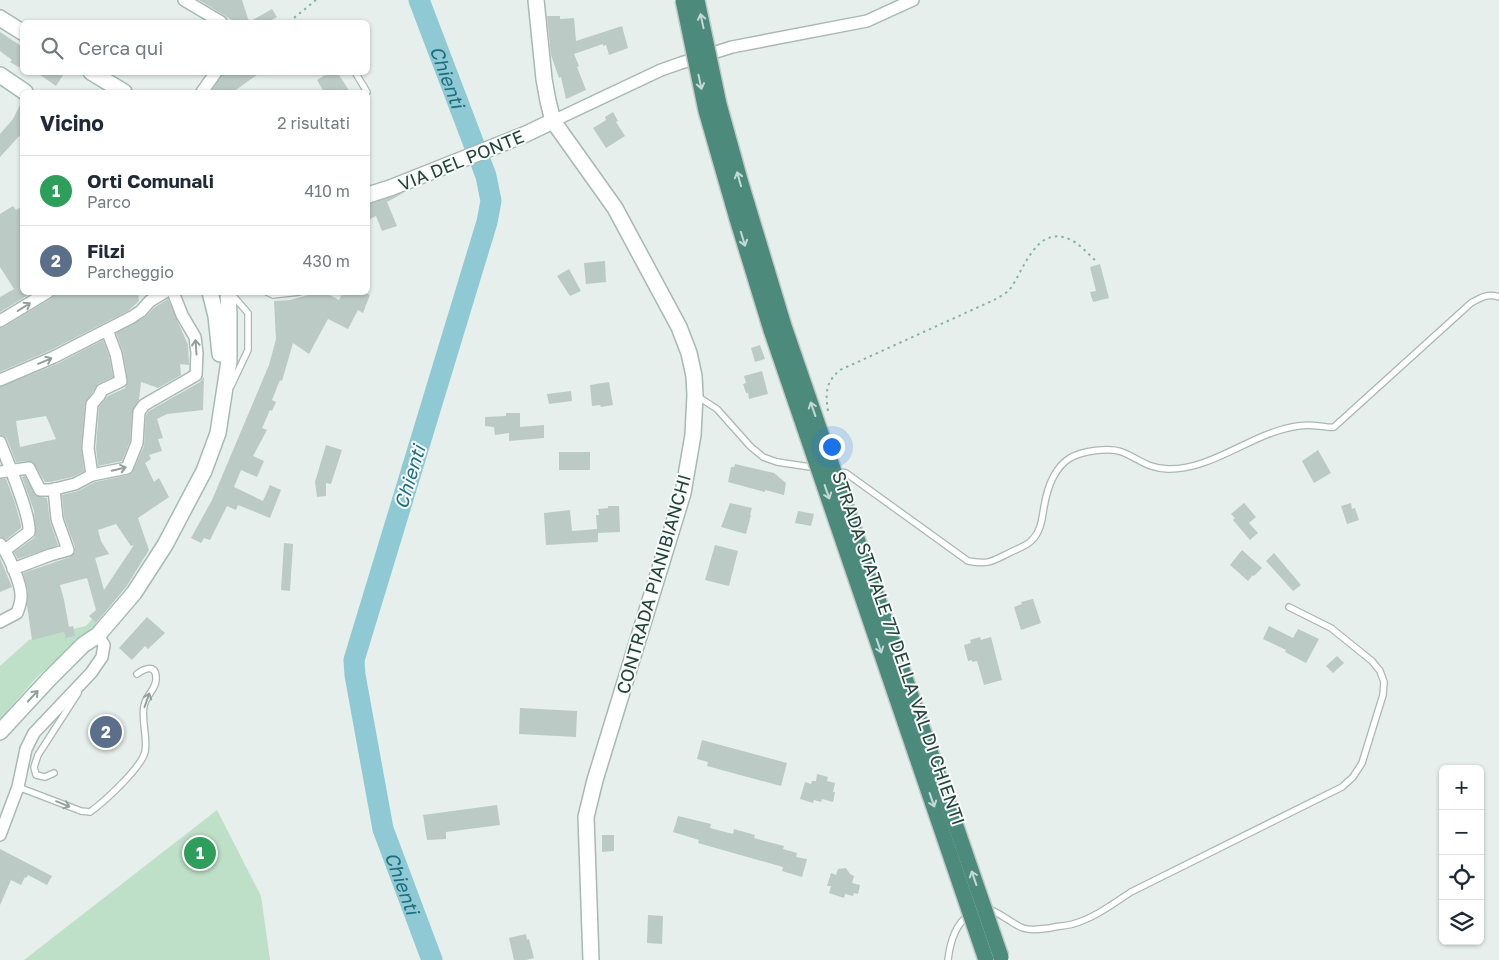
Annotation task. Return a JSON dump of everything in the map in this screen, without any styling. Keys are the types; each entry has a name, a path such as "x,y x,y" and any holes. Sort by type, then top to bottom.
{"highway":[{"name":"STRADA STATALE 77 DELLA VAL DI CHIENTI","path":"683,0 706,111 771,330 994,958"},
{"name":"STRADA STATALE 77 DELLA VAL DI CHIENTI","path":"697,0 719,104 784,326 994,958"}],"street":[{"path":"184,0 218,20"},
{"path":"536,0 544,79 553,121 681,63 732,48 867,21 912,0"},
{"path":"0,18 20,31"},
{"path":"0,75 22,90"},
{"path":"96,75 121,90"},
{"path":"203,90 214,75"},
{"name":"VIA DEL PONTE","path":"370,194 526,134 553,121"},
{"name":"CONTRADA PIANIBIANCHI","path":"553,121 615,208 679,327 689,354 694,376 695,395 693,435 683,493 595,780 586,818 591,960"},
{"path":"0,321 43,295"},
{"path":"0,380 54,358 107,330 136,314 157,295"},
{"path":"5,472 28,468 40,490 76,484 92,476 127,468 137,443 139,412 144,406 196,375 197,354 195,337 182,315 174,295"},
{"path":"211,295 220,344 223,403"},
{"path":"0,732 83,645 98,635 134,593 165,545 204,471 218,433 229,361 228,295"},
{"path":"92,476 88,448 92,404 102,390 121,382 116,354 107,330"},
{"path":"0,442 5,472 26,510 30,527 29,532 3,547 13,569 22,597 17,613 0,622"},
{"path":"13,569 50,554 68,550 57,519 54,489"},
{"path":"0,835 18,787 26,749 34,733 90,674 102,657 104,645 98,635"}],"lane":[{"path":"357,75 365,90"},
{"path":"695,395 717,408 750,446 763,457 777,462 846,473 968,561 992,562 1031,541 1042,524 1049,486 1060,468 1071,458 1089,451 1107,450 1121,452 1151,467 1180,469 1202,463 1265,436 1292,427 1334,427 1471,303 1483,296 1494,295 1499,297"},
{"path":"948,960 957,927 964,918 975,911 986,908 995,911 1016,924 1035,930 1073,924 1104,910 1131,892 1342,787 1353,777 1362,763 1383,695 1384,682 1380,671 1372,661 1331,628 1289,608"},
{"path":"18,787 81,811 90,812 100,805 138,766 145,753 144,707 148,694 155,686 156,679 155,673 149,668 144,668 137,674"},
{"path":"54,773 45,777 36,775 34,767 38,755 90,674"}],"path":[{"path":"291,20 316,0"},
{"path":"828,410 827,390 829,382 840,370 858,360 994,300 1008,291 1017,279 1031,252 1050,238 1061,236 1071,239 1096,261"}],"green space":[{"path":"92,619 97,624 37,677 0,719 0,666 29,640 64,632 65,638 73,629 86,626"},
{"path":"217,810 261,896 270,960 24,960"}],"building":[{"path":"199,0 242,0 248,20 232,20"},
{"path":"272,9 277,17 272,20 253,20"},
{"path":"547,16 560,16 560,19 574,18 576,41 622,26 628,48 609,55 606,45 603,46 603,44 574,54 586,90 566,99 561,77 559,78 551,55"},
{"path":"0,32 20,45 20,68 10,62 12,60 0,51"},
{"path":"40,75 63,75 56,86"},
{"path":"221,75 257,75 236,90 212,90"},
{"path":"325,75 339,75 349,90 323,90 317,80"},
{"path":"20,105 20,135 0,157 0,134 13,119"},
{"path":"613,112 618,121 616,122 625,136 606,148 593,128 606,120 605,117"},
{"path":"405,192 387,202 397,226 382,231 376,216 370,219 370,203"},
{"path":"13,206 16,210 19,208 20,210 20,295 28,295 0,312 0,297 14,289 0,267 0,214"},
{"path":"605,261 606,282 586,284 584,263"},
{"path":"1100,264 1109,298 1093,302 1090,292 1096,291 1090,267"},
{"path":"569,269 581,291 570,296 557,276"},
{"path":"54,295 138,295 139,301 128,311 51,350 0,372 0,328 52,298"},
{"path":"308,295 330,295 339,300 342,295 370,295 363,313 358,310 348,329 328,319 309,354 293,343 282,381 280,380 272,400 276,402 262,428 267,430 253,456 264,461 257,477 241,470 234,487 263,501 270,485 281,490 270,518 238,505 236,510 227,506 210,540 204,538 201,543 191,538 212,500 269,365 276,339 274,301 290,300"},
{"path":"168,299 188,345 189,365 180,364 181,375 158,388 141,382 139,400 132,412 130,441 122,461 98,466 96,448 99,407 108,396 125,388 128,382 123,352 116,333 145,317 155,307"},
{"path":"103,340 109,356 113,377 98,384 85,403 81,447 84,471 72,477 45,482 33,462 16,462 7,439 0,435 0,387 57,364","holes":["46,416 56,439 20,447 16,421"]},
{"path":"760,345 765,359 755,362 751,348"},
{"path":"762,371 768,394 749,399 743,384 746,383 744,376"},
{"path":"204,377 203,410 167,414 157,419 163,438 158,439 162,451 149,455 151,459 145,463 154,482 159,478 169,497 138,518 149,550 126,587 96,623 89,616 96,610 87,578 60,585 69,627 73,626 75,636 65,638 64,632 32,640 27,605 28,591 23,573 70,557 75,552 64,517 62,495 78,491 95,482 132,473 144,446 146,415 149,411 200,382","holes":["116,524 131,546 134,545 104,590 95,558 109,554 101,541 98,530"]},
{"path":"609,382 613,405 592,406 590,385"},
{"path":"571,391 572,401 549,404 547,394"},
{"path":"506,413 520,413 520,427 544,425 544,438 509,441 509,433 495,435 494,427 485,426 485,417 506,416"},
{"path":"326,445 342,450 331,484 326,483 326,496 317,497 315,482"},
{"path":"1318,450 1331,473 1314,483 1302,461"},
{"path":"559,452 590,452 590,470 559,470"},
{"path":"735,464 774,473 786,483 784,495 728,482 731,467 734,467"},
{"path":"25,476 36,496 47,498 50,521 58,545 18,559 14,552 34,538 36,532 34,511 22,477"},
{"path":"0,479 6,479 21,525 21,528 6,540 0,537"},
{"path":"730,503 752,508 746,534 721,527"},
{"path":"1244,503 1256,517 1249,523 1258,533 1250,540 1233,520 1235,518 1231,514"},
{"path":"1351,503 1352,509 1355,508 1359,520 1347,524 1341,506"},
{"path":"608,506 619,506 620,532 598,533 598,542 546,545 544,513 570,510 572,531 597,529 596,515 599,515 598,509 608,508"},
{"path":"798,511 814,514 811,526 795,523"},
{"path":"284,543 293,544 290,591 281,590"},
{"path":"715,545 738,551 729,586 705,580"},
{"path":"1242,550 1262,568 1248,581 1230,565"},
{"path":"1274,553 1301,585 1293,591 1266,561"},
{"path":"0,558 12,587 0,592"},
{"path":"1033,599 1041,623 1021,630 1014,607 1022,604 1021,602"},
{"path":"147,617 165,633 148,649 145,646 132,660 119,648"},
{"path":"1269,626 1293,638 1298,629 1319,639 1306,663 1285,652 1286,650 1263,639"},
{"path":"980,637 981,640 991,637 1002,680 984,685 977,661 968,661 964,645 971,643 970,640"},
{"path":"1337,656 1344,663 1333,673 1326,666"},
{"path":"520,708 577,711 576,737 519,734"},
{"path":"702,740 787,763 781,786 707,766 708,762 697,759"},
{"path":"817,774 828,777 827,781 835,783 833,802 822,799 821,802 814,800 813,803 800,799 805,782 811,784 812,781 816,781"},
{"path":"497,805 500,825 446,832 446,839 427,840 423,815"},
{"path":"678,816 711,824 710,828 733,834 734,829 755,835 754,838 784,846 783,849 797,853 796,857 807,859 802,877 782,871 783,867 698,843 699,840 673,832"},
{"path":"602,835 614,835 614,851 602,852"},
{"path":"0,849 52,876 47,885 28,875 21,885 11,880 0,905"},
{"path":"846,868 854,876 852,883 860,885 858,894 854,893 853,896 845,894 844,898 829,893 831,886 827,886 831,873 836,875 838,869"},
{"path":"648,915 663,916 662,944 647,943"},
{"path":"526,934 534,958 514,960 509,938"}],"waterway":[{"name":"Chienti","path":"419,0 486,176 491,201 487,222 354,660 355,675 383,829 432,960"}],"place":[{"name":"Filzi","path":"106,732"},
{"name":"Orti Comunali","path":"200,853"}]}
